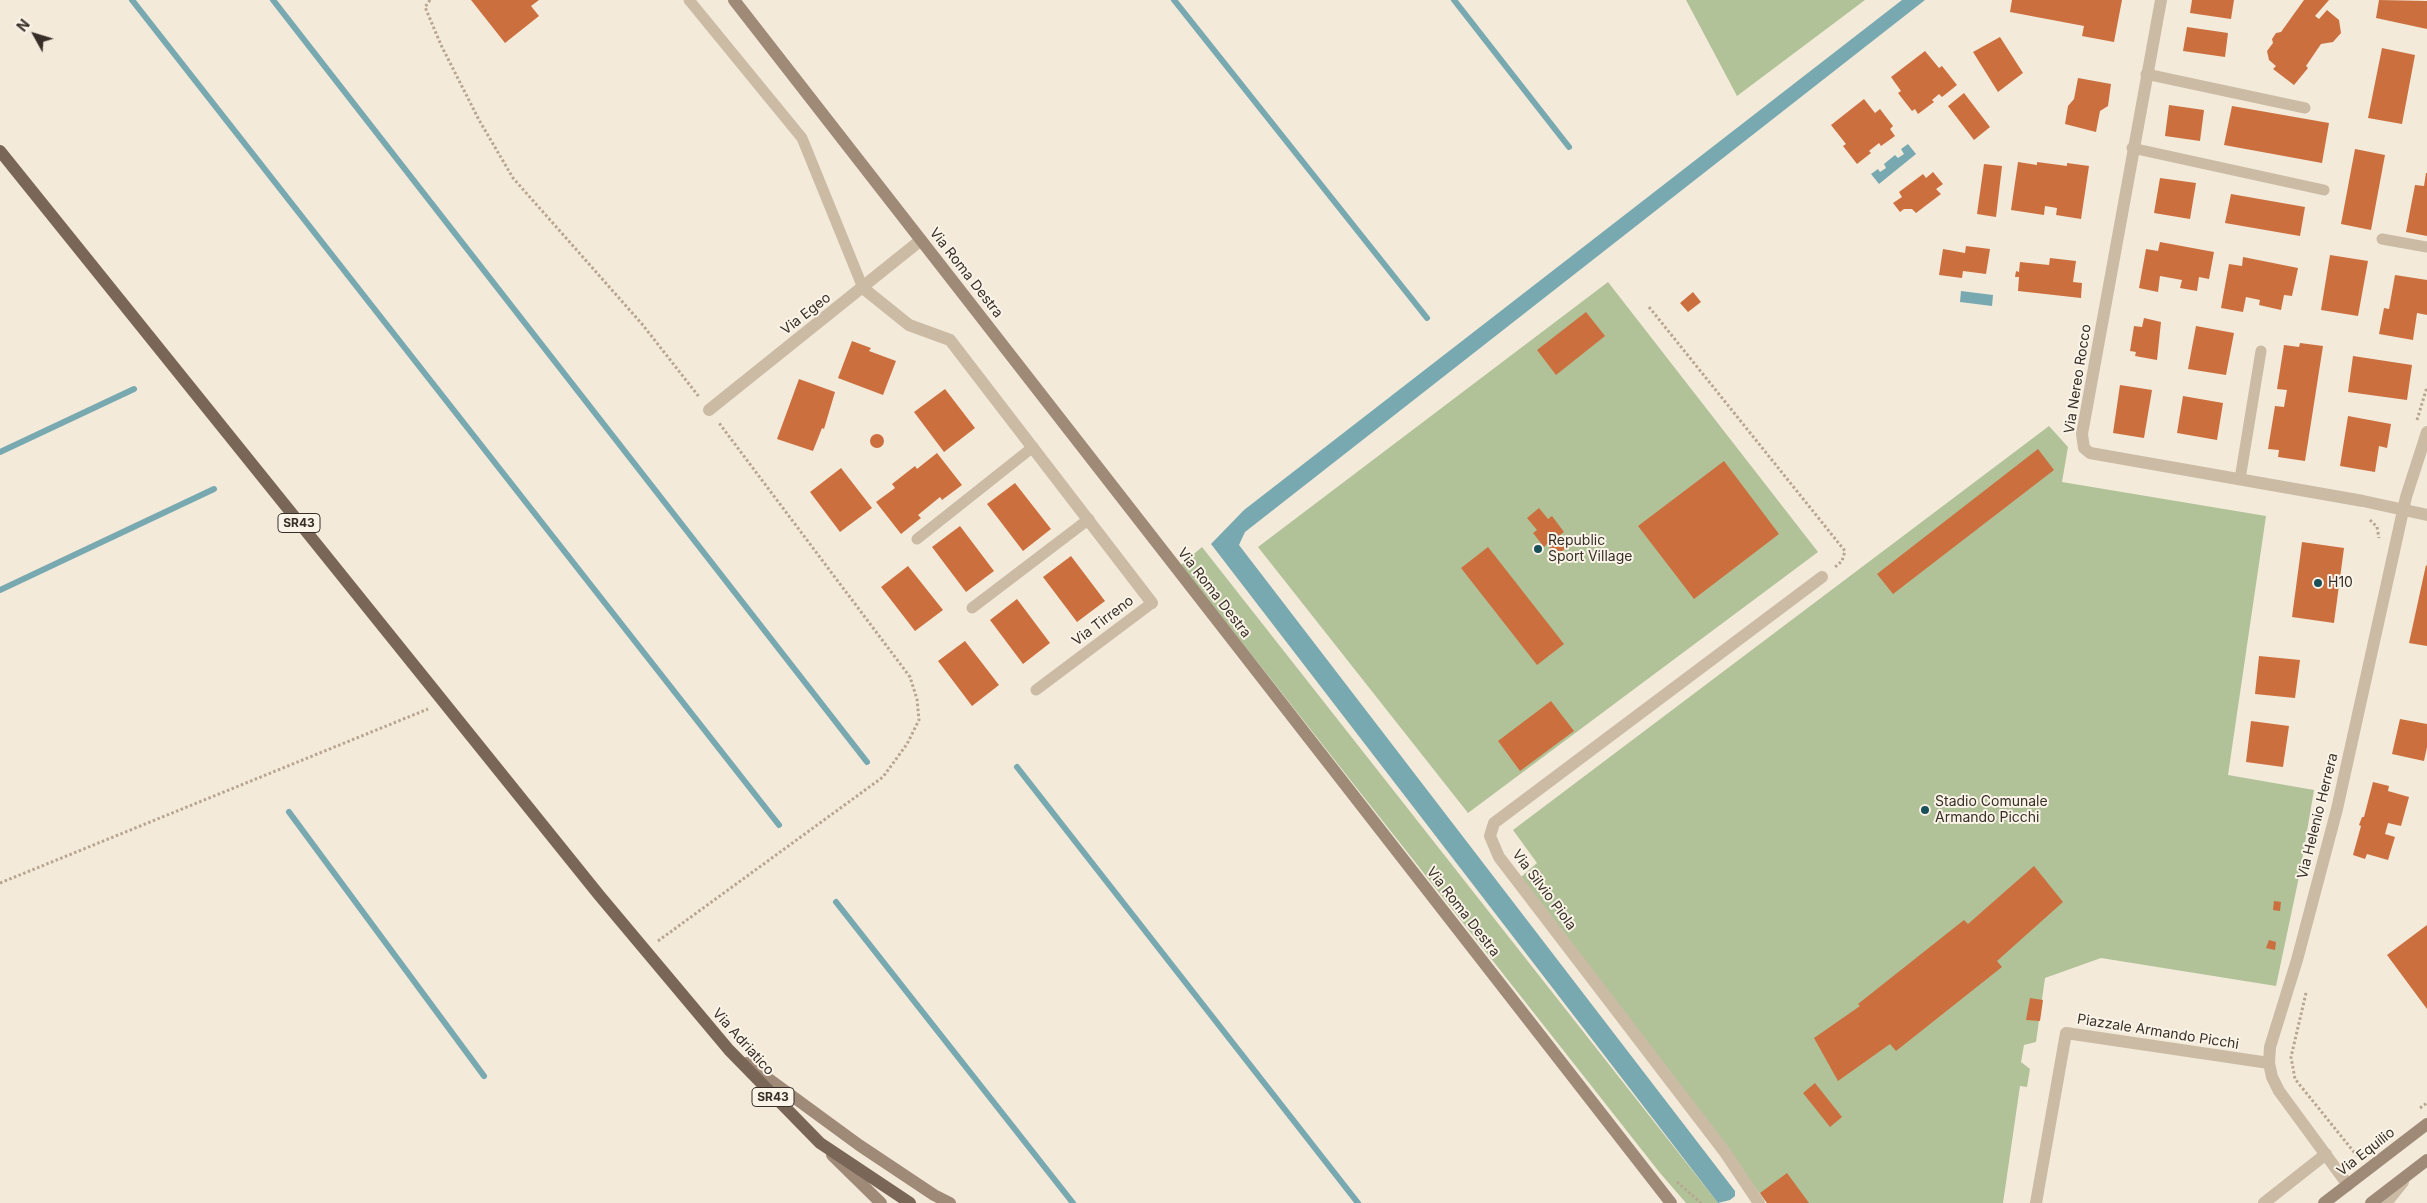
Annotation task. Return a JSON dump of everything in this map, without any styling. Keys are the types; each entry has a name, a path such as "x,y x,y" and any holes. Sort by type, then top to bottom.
{"main road":[{"name":"SR43","path":"0,151 445,703"},
{"name":"Via Adriatico","path":"445,703 599,895 729,1050 820,1143 910,1203"}],"street":[{"name":"Via Roma Destra","path":"734,0 1672,1203"},
{"name":"Via Nereo Rocco","path":"2161,0 2132,148 2082,434 2084,448 2090,453 2240,479 2427,515"},
{"name":"Via Egeo","path":"709,410 921,240"},
{"name":"Via Tirreno","path":"863,288 909,325 950,340 1152,603"},
{"name":"Via Helenio Herrera","path":"2348,1185 2279,1092 2272,1077 2269,1063 2270,1047 2297,960 2337,809 2403,510 2427,432"},
{"name":"Via Silvio Piola","path":"1759,1203 1724,1151 1499,857 1490,836 1494,823 1822,577"},
{"name":"Piazzale Armando Picchi","path":"2036,1203 2066,1033 2269,1063"},
{"path":"729,1050 859,1145 934,1195 950,1203"},
{"name":"Via Equilio","path":"2324,1203 2427,1124"},
{"path":"820,1143 881,1203"},
{"path":"2264,1203 2326,1154"},
{"path":"2371,1203 2427,1160"},
{"path":"2386,1203 2410,1173"}],"lane":[{"path":"690,0 802,138 863,288"},
{"path":"2146,74 2305,108"},
{"path":"2132,148 2324,190"},
{"path":"2382,239 2427,247"},
{"path":"2240,479 2261,351"},
{"path":"917,539 1033,447"},
{"path":"972,608 1089,519"},
{"name":"Via Tirreno","path":"1036,690 1152,603"}],"path":[{"path":"430,0 425,7 441,45 479,120 513,178 642,324 709,410 910,677 918,700 919,720 907,744 883,777 645,951"},
{"path":"1649,307 1845,551 1842,562 1822,577"},
{"path":"2416,422 2427,387"},
{"path":"2366,518 2371,520 2377,527 2378,543"},
{"path":"0,883 445,703"},
{"path":"2307,990 2291,1057 2295,1079 2368,1170"}],"green space":[{"path":"1686,0 1865,0 1737,96"},
{"name":"Republic Sport Village","path":"1608,282 1818,552 1468,813 1258,547"},
{"name":"Stadio Comunale Armando Picchi","path":"2049,426 2068,447 2062,482 2266,516 2228,775 2314,790 2300,872 2276,986 2101,958 2045,978 2036,1042 2024,1045 2021,1062 2030,1069 2027,1087 2020,1086 2003,1203 1767,1203 1521,877 1537,863 1513,830"},
{"path":"1202,547 1718,1203 1686,1203 1660,1173 1181,565"}],"water":[{"path":"1902,0 1925,0 1245,532 1239,545 1735,1191 1735,1196 1730,1200 1718,1203 1211,544 1244,510"},
{"path":"1908,144 1916,154 1879,184 1871,174 1878,169 1880,172 1886,168 1884,164 1895,155 1898,158 1904,154 1901,149"},
{"path":"1961,291 1993,295 1992,306 1960,302"}],"building":[{"path":"471,0 539,0 531,6 539,16 505,43"},
{"path":"2012,0 2122,0 2114,42 2082,36 2084,26 2010,12"},
{"path":"2192,0 2234,0 2231,19 2190,13"},
{"path":"2304,0 2329,0 2315,16 2319,19 2327,10 2339,20 2341,33 2333,42 2321,44 2306,66 2308,68 2294,85 2273,69 2276,66 2269,60 2267,51 2273,43 2272,39 2276,33 2281,32"},
{"path":"2379,0 2427,1 2427,29 2376,18"},
{"path":"2187,27 2228,33 2225,57 2183,51"},
{"path":"2000,37 2023,73 1998,92 1973,52"},
{"path":"2382,48 2415,55 2402,124 2368,118"},
{"path":"1925,51 1939,68 1942,66 1957,85 1942,97 1939,94 1932,100 1934,102 1918,114 1915,109 1912,111 1898,93 1901,91 1891,77"},
{"path":"2078,78 2111,84 2108,106 2100,111 2096,132 2065,124 2068,106 2074,99"},
{"path":"1964,93 1990,127 1974,140 1948,106"},
{"path":"1864,99 1875,113 1880,109 1893,126 1890,129 1895,136 1881,146 1879,143 1869,151 1871,153 1857,164 1843,146 1846,144 1831,125"},
{"path":"2169,105 2204,110 2200,141 2165,136"},
{"path":"2232,106 2329,123 2322,163 2224,145"},
{"path":"2355,149 2385,155 2371,230 2341,224"},
{"path":"2018,162 2037,165 2037,162 2067,166 2067,163 2089,166 2081,219 2056,215 2057,208 2045,206 2044,215 2011,210"},
{"path":"1984,164 2002,166 1996,217 1977,214"},
{"path":"1933,172 1943,184 1936,189 1941,194 1916,213 1912,209 1904,209 1900,212 1893,203 1902,197 1899,192 1923,174 1926,178"},
{"path":"2426,173 2427,236 2406,232 2415,185 2424,186"},
{"path":"2160,178 2196,183 2190,219 2154,213"},
{"path":"2231,194 2305,207 2300,236 2225,223"},
{"path":"2160,242 2214,252 2209,279 2199,277 2197,291 2180,288 2182,280 2160,276 2158,292 2139,288 2146,249 2158,251"},
{"path":"1966,246 1990,249 1986,274 1963,271 1962,278 1939,275 1943,249 1965,253"},
{"path":"2330,255 2368,261 2358,316 2321,310"},
{"path":"2243,257 2298,268 2292,296 2284,295 2281,310 2259,305 2260,300 2246,297 2243,312 2221,308 2229,264 2242,266"},
{"path":"2050,258 2076,261 2073,282 2082,283 2081,298 2018,291 2019,277 2015,277 2016,271 2019,272 2020,262 2049,265"},
{"path":"2395,275 2427,280 2427,315 2417,313 2413,340 2379,334 2384,308 2389,309"},
{"path":"1693,292 1701,302 1688,312 1680,303"},
{"path":"1586,312 1605,336 1556,375 1537,350"},
{"path":"2144,318 2161,322 2157,360 2135,356 2136,352 2130,351 2134,326 2142,327"},
{"path":"2196,326 2234,333 2226,375 2188,369"},
{"path":"852,341 871,348 869,351 896,361 883,395 838,378"},
{"path":"2300,343 2323,346 2305,461 2278,457 2279,450 2268,449 2275,406 2284,407 2287,390 2277,389 2284,345 2299,347"},
{"path":"2353,356 2412,365 2407,400 2348,392"},
{"path":"799,379 835,392 824,429 822,428 813,451 777,439"},
{"path":"2120,385 2152,390 2144,438 2113,433"},
{"path":"945,389 975,428 944,452 914,412"},
{"path":"2183,396 2223,403 2217,440 2177,433"},
{"path":"2348,416 2391,424 2387,448 2379,446 2375,472 2340,466"},
{"path":"874,434 880,434 884,441 880,448 874,448 870,444 870,438"},
{"path":"2038,449 2054,470 1893,594 1877,574"},
{"path":"937,453 962,485 942,500 940,497 918,515 921,518 901,534 876,502 895,488 892,484 915,466 917,469"},
{"path":"1724,461 1779,534 1694,599 1638,526"},
{"path":"841,468 872,508 840,532 810,492"},
{"path":"1015,483 1051,529 1023,551 987,504"},
{"path":"1539,508 1548,519 1552,516 1564,532 1560,535 1568,546 1556,556 1547,544 1544,547 1533,533 1537,530 1527,518"},
{"path":"960,526 994,571 966,592 932,547"},
{"name":"H10","path":"2302,542 2344,548 2334,623 2292,617"},
{"path":"1488,547 1564,644 1537,665 1461,568"},
{"path":"1071,556 1105,601 1077,622 1043,577"},
{"path":"908,566 943,610 915,631 881,587"},
{"path":"2427,566 2427,646 2409,643"},
{"path":"1017,599 1050,643 1023,664 990,620"},
{"path":"965,641 999,685 972,706 938,661"},
{"path":"2259,656 2300,660 2295,698 2255,694"},
{"path":"1551,701 1574,731 1520,771 1498,741"},
{"path":"2400,719 2427,724 2427,747 2424,761 2392,754"},
{"path":"2251,721 2289,726 2283,767 2246,762"},
{"path":"2373,782 2389,786 2388,791 2409,797 2401,826 2388,823 2385,834 2395,837 2388,860 2367,854 2365,859 2353,855 2361,826 2359,825 2362,817 2364,817"},
{"path":"2034,866 2063,902 1997,961 2002,967 1896,1051 1890,1044 1838,1081 1814,1038 1860,1006 1858,1004 1964,920 1968,924"},
{"path":"2274,901 2281,902 2280,911 2273,910"},
{"path":"2427,925 2427,1009 2387,955"},
{"path":"2269,940 2276,942 2275,950 2266,948"},
{"path":"2030,998 2043,1000 2040,1021 2026,1020"},
{"path":"1815,1083 1842,1117 1830,1127 1803,1093"},
{"path":"1787,1173 1809,1203 1767,1203 1760,1193"}],"waterway":[{"path":"132,0 779,825"},
{"path":"273,0 867,762"},
{"path":"1174,0 1427,318"},
{"path":"1454,0 1569,147"},
{"path":"0,452 134,389"},
{"path":"0,590 214,489"},
{"path":"1017,767 1358,1203"},
{"path":"289,812 484,1076"},
{"path":"836,902 1073,1203"}],"place":[{"name":"Republic Sport Village","path":"1538,549"},
{"name":"H10","path":"2318,583"},
{"name":"Stadio Comunale Armando Picchi","path":"1925,810"}]}
